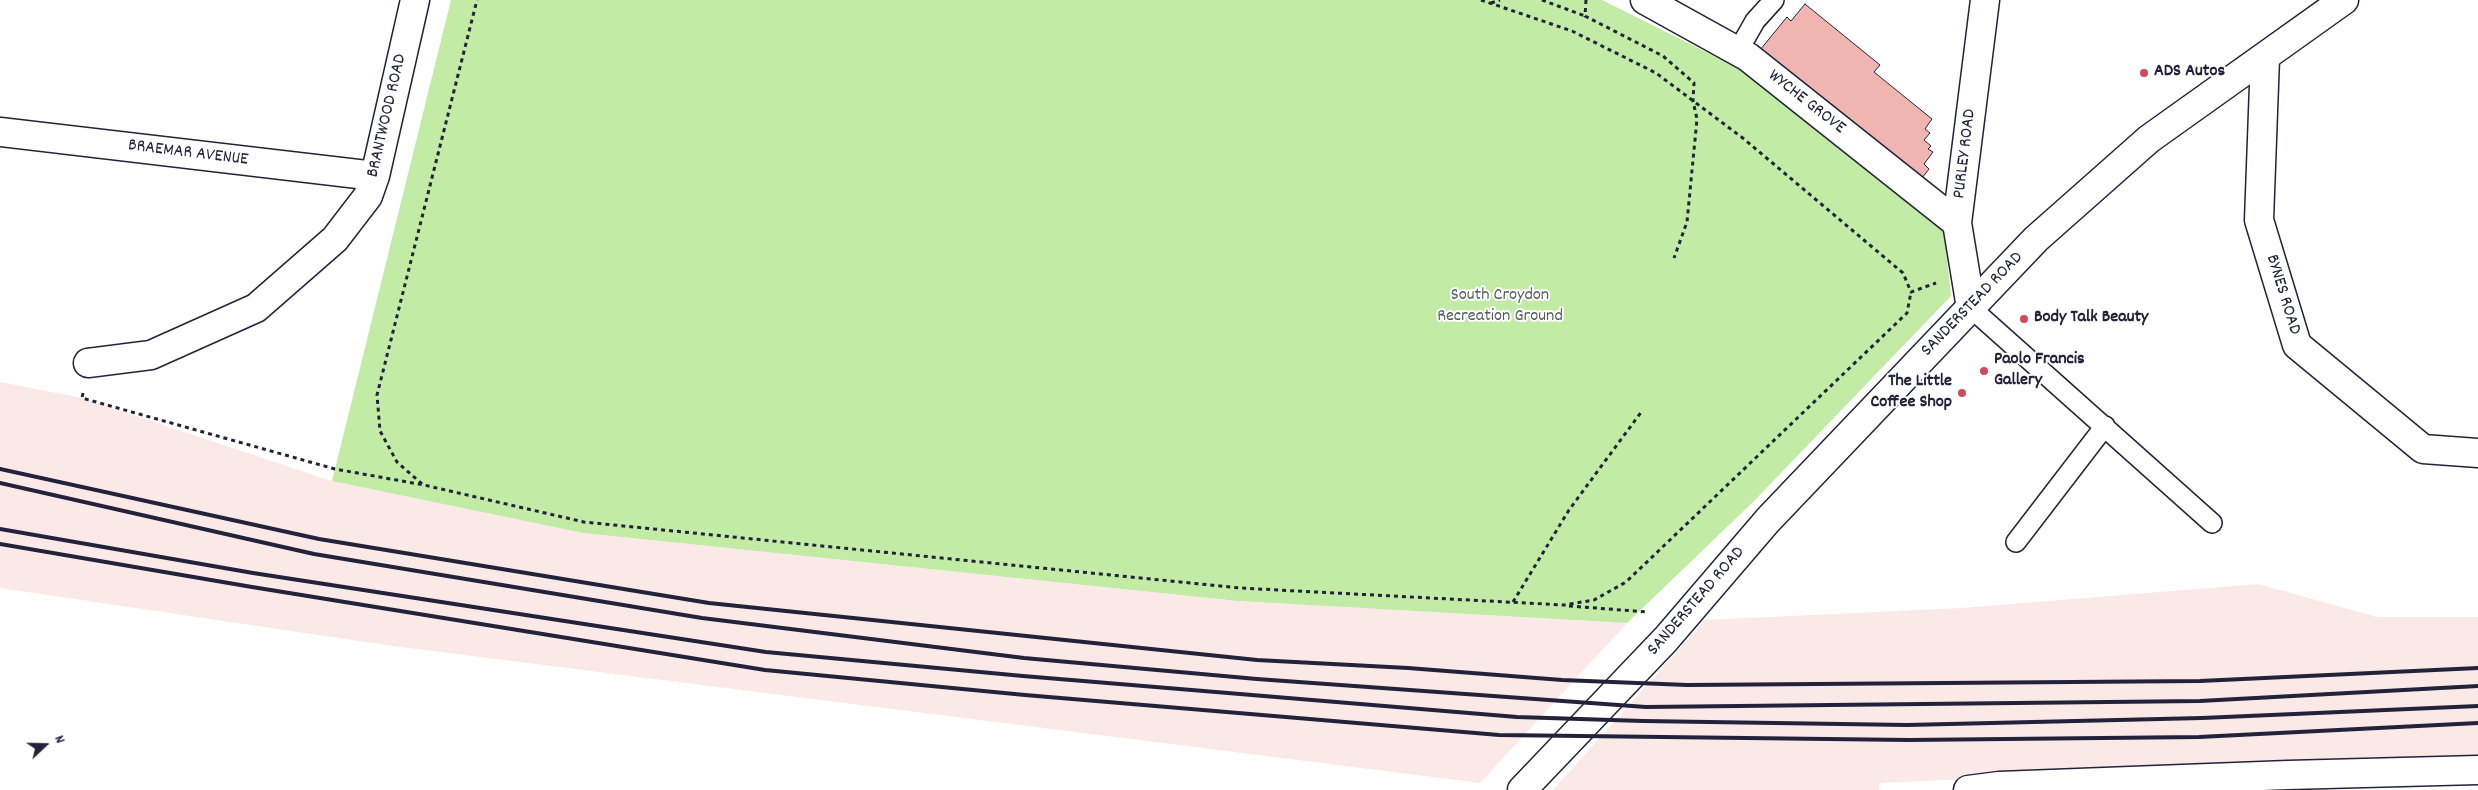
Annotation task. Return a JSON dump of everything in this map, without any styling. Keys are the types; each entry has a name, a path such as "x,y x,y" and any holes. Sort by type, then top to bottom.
{"street":[{"name":"BRANTWOOD ROAD","path":"88,363 151,354 256,308 335,238 368,196 376,176 415,0"},
{"name":"WYCHE GROVE","path":"1645,0 1748,57 1957,223"},
{"name":"PURLEY ROAD","path":"1970,308 1957,223 1985,0"},
{"name":"SANDERSTEAD ROAD","path":"1525,789 1687,615 1768,520 2036,239 2149,139 2344,0"},
{"name":"BYNES ROAD","path":"2265,58 2259,220 2297,345 2423,449 2478,453"},
{"name":"BRAEMAR AVENUE","path":"0,132 376,176"},
{"path":"1968,790 1999,786 2288,774 2478,770"}],"lane":[{"path":"1738,52 1755,21 1774,0"},
{"path":"1970,308 2105,426 2212,524"},
{"path":"2016,542 2105,426"}],"path":[{"path":"424,485 397,462 380,431 377,395 477,0"},
{"path":"1481,0 1572,31 1656,73 1744,140 1903,273 1911,292 1907,313 1626,582 1594,600 1564,605"},
{"path":"1491,4 1500,0"},
{"path":"1542,0 1585,16 1663,56 1694,83 1693,101 1697,119 1687,222 1674,258"},
{"path":"1585,16 1586,0"},
{"path":"1911,292 1965,273"},
{"path":"88,363 82,398 334,469 424,485 584,522 1240,588 1564,605 1687,615"},
{"path":"1513,602 1569,510 1642,411"}],"shaded area":[{"path":"0,382 82,398 332,481 583,533 1238,601 1627,623 1480,783 393,646 0,588"},
{"path":"2258,584 2377,617 2478,617 2478,756 1879,783 1879,790 1553,790 1705,620 1962,608"}],"green space":[{"name":"South Croydon Recreation Ground","path":"451,0 1602,0 1738,68 1944,230 1951,296 1753,502 1627,623 1238,601 583,533 332,481"}],"building":[{"path":"1805,4 1880,65 1874,72 1932,119 1925,129 1930,133 1924,140 1931,146 1928,149 1933,152 1924,164 1929,169 1919,182 1760,50 1787,17 1791,21"}],"railway":[{"path":"0,469 319,539 709,603 1257,660 1408,668 1562,680 1687,685 2200,681 2478,668"},
{"path":"0,483 314,554 702,618 1024,658 1257,679 1646,707 2200,701 2478,686"},
{"path":"0,529 253,573 766,652 1023,676 1517,717 1907,725 2202,718 2478,706"},
{"path":"0,544 765,670 1025,695 1499,735 1909,740 2199,737 2478,723"}],"place":[{"name":"ADS Autos","path":"2144,73"},
{"name":"Body Talk Beauty","path":"2024,319"},
{"name":"Paolo Francis Gallery","path":"1984,371"},
{"name":"The Little Coffee Shop","path":"1962,393"}]}
